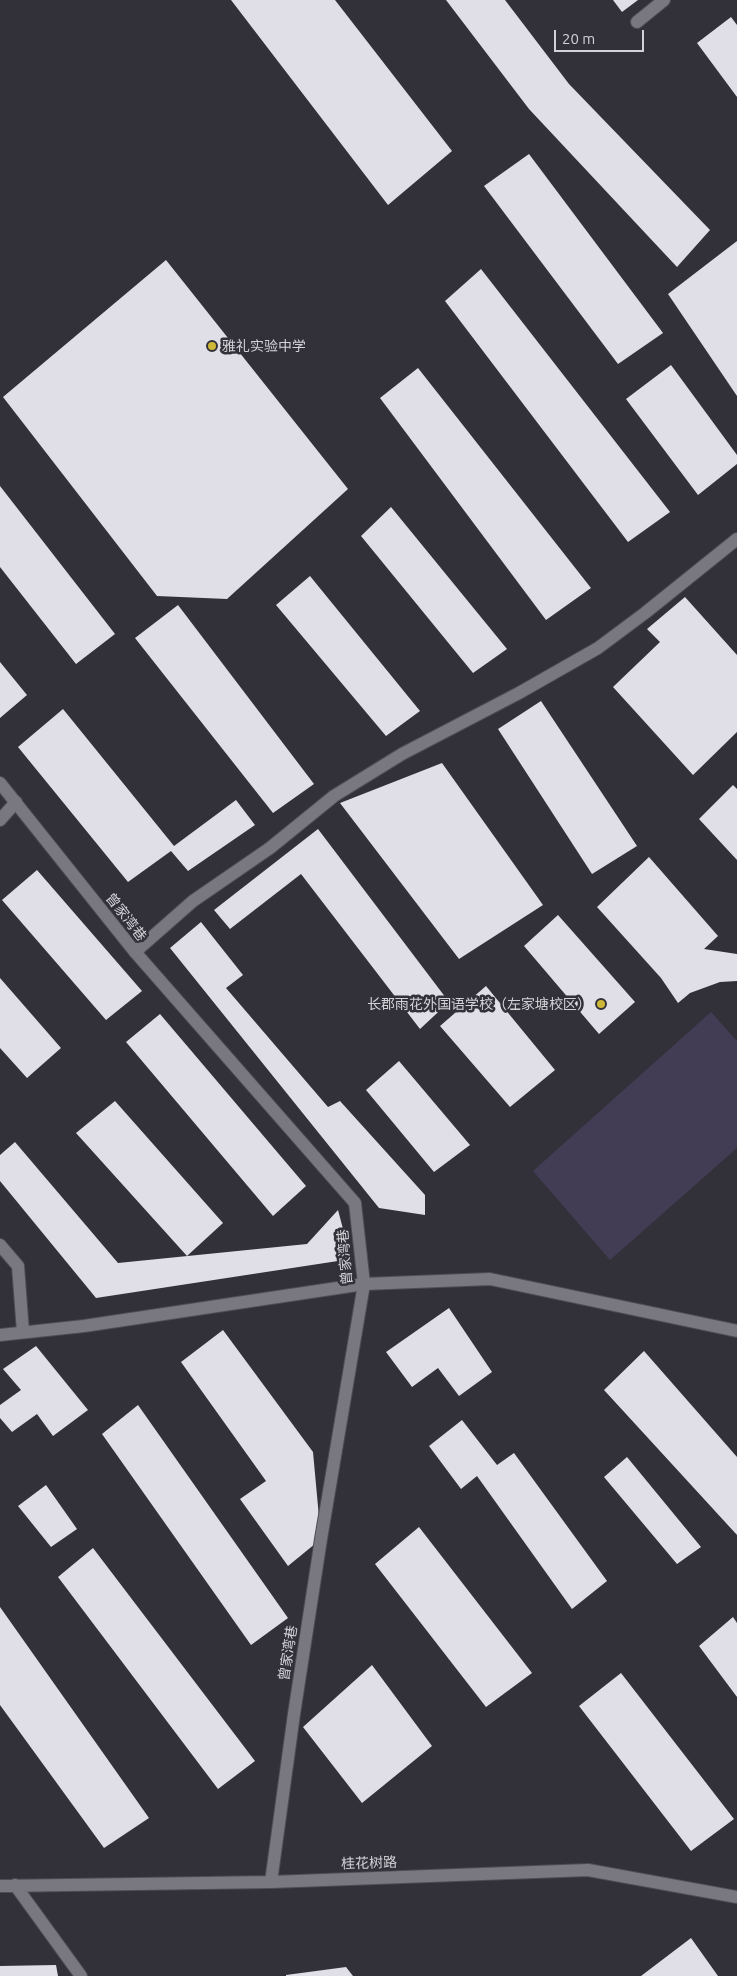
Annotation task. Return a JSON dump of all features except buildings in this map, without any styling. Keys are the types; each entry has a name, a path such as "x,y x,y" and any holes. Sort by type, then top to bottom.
{"street":[{"path":"637,22 664,0"},
{"path":"135,952 192,901 270,848 334,796 402,754 519,693 598,648 737,539"},
{"name":"曾家湾巷","path":"0,783 135,952 355,1203 364,1284 318,1559 271,1882"},
{"path":"0,820 16,802"},
{"path":"0,1245 18,1266 23,1332"},
{"path":"0,1336 84,1326 364,1284 490,1279 737,1331"},
{"name":"桂花树路","path":"0,1886 271,1882 588,1870 737,1897"},
{"path":"15,1885 81,1976"}],"shaded area":[{"path":"711,1012 737,1041 737,1148 610,1260 533,1171"}],"place":[{"name":"雅礼实验中学","path":"212,346"},
{"name":"长郡雨花外国语学校（左家塘校区）","path":"601,1004"}]}
